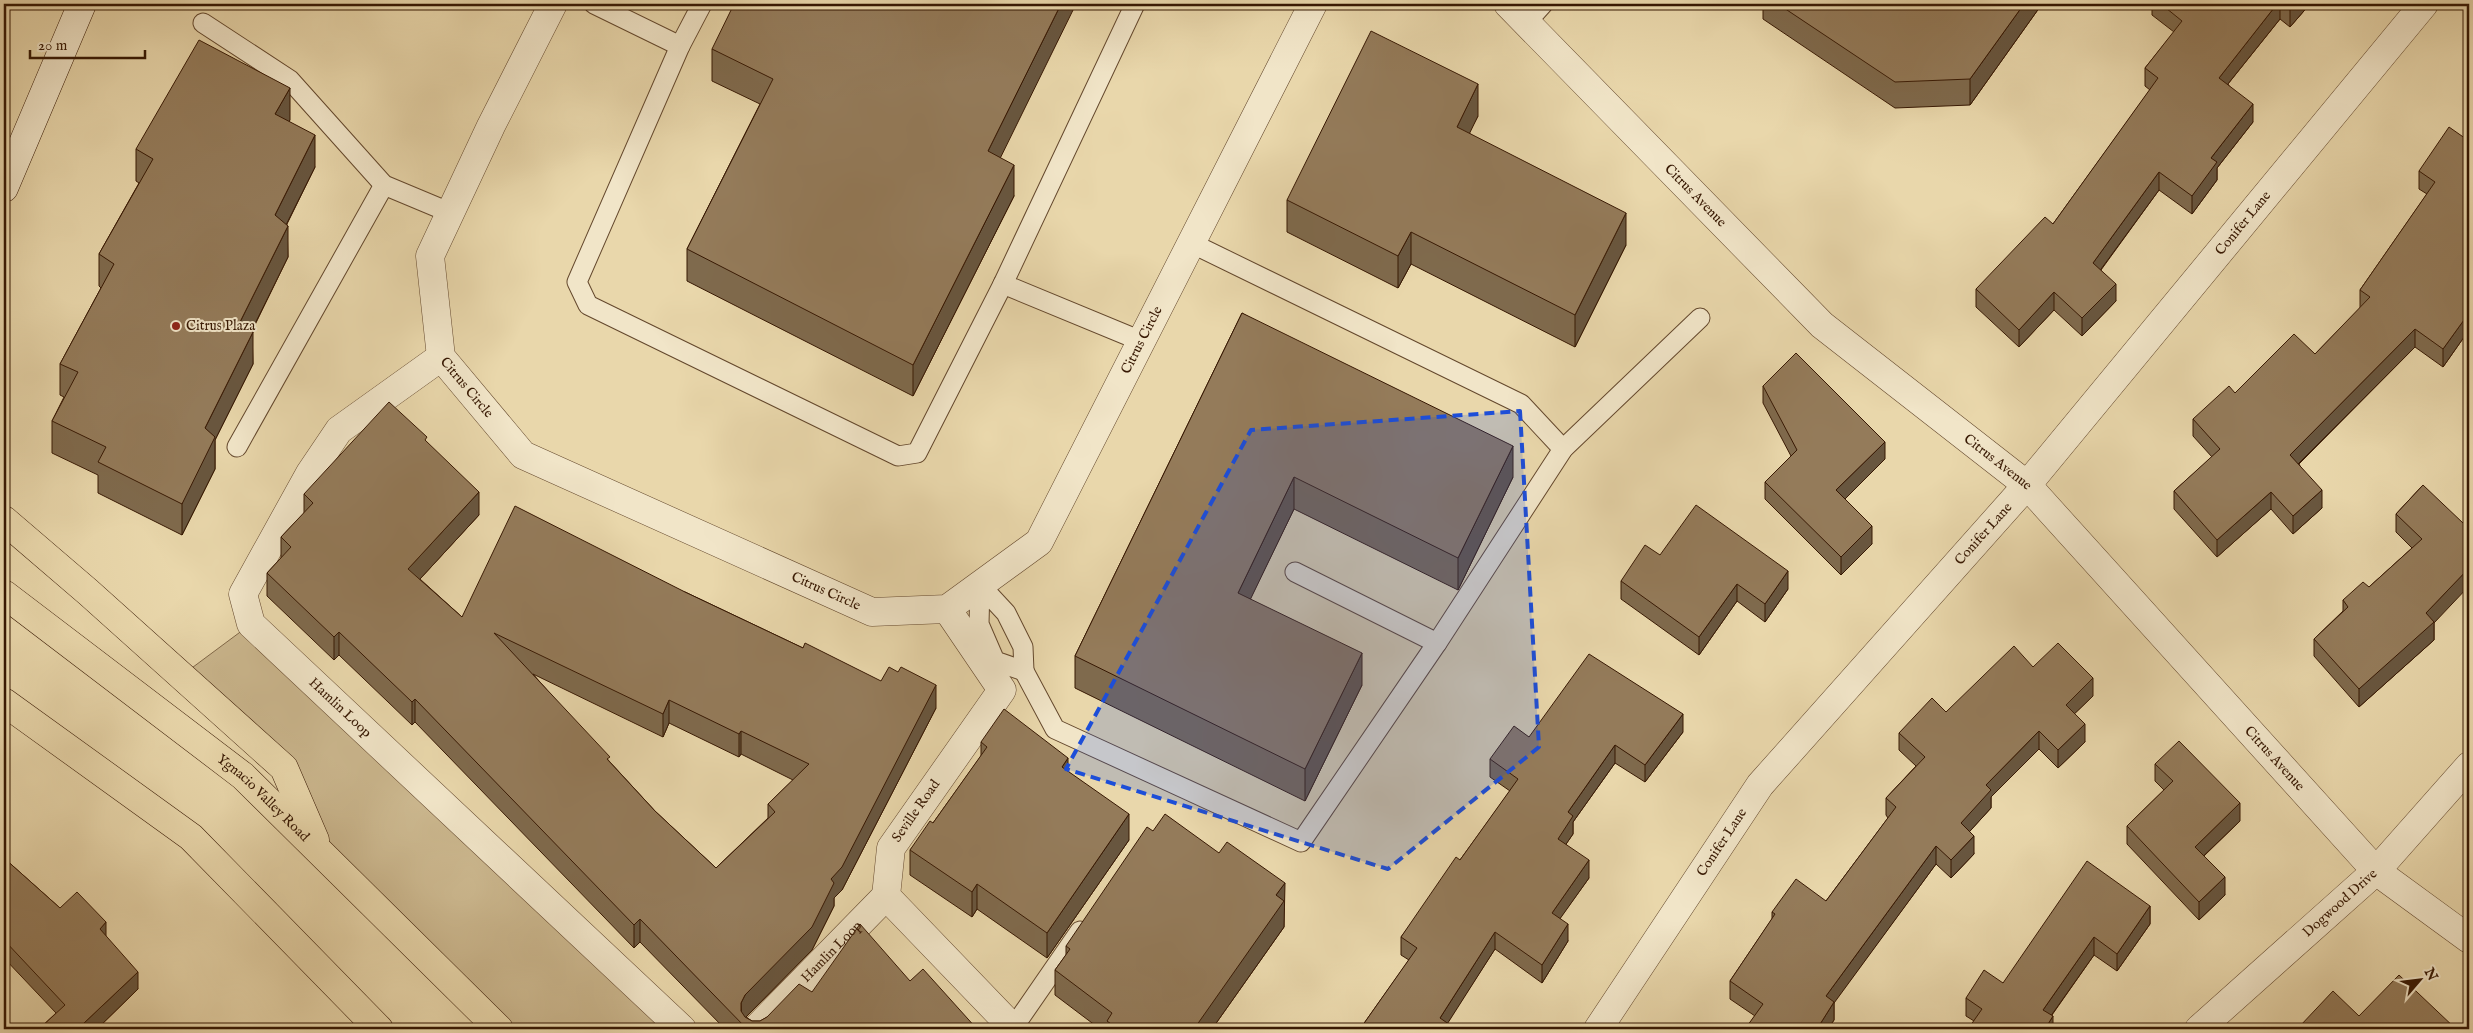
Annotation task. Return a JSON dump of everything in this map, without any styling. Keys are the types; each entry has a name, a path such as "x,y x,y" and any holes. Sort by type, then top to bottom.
{"highway":[{"path":"4,520 88,592 284,768 321,853"},
{"name":"Ygnacio Valley Road","path":"4,594 243,776 499,1029"},
{"path":"4,702 191,838 379,1029"}],"street":[{"path":"4,188 82,4"},
{"name":"Citrus Circle","path":"553,4 491,126 430,256 441,357 523,455 872,612 947,609 1039,542 1313,4"},
{"name":"Conifer Lane","path":"1598,1029 1760,786 2027,485 2424,4"},
{"name":"Citrus Avenue","path":"1526,10 1822,324 2027,485 2376,871 2469,939"},
{"name":"Hamlin Loop","path":"441,357 339,430 310,473 243,594 251,624 682,1029"},
{"name":"Seville Road","path":"886,896 891,848 1002,690 947,609"},
{"name":"Dogwood Drive","path":"2199,1029 2376,871 2469,766"},
{"path":"886,896 1013,1029"},
{"name":"Hamlin Loop","path":"756,1029 886,896"}],"lane":[{"path":"594,4 680,46"},
{"path":"702,4 680,46 577,282 588,305 898,456 917,453 1003,284 1135,4"},
{"path":"203,23 290,80 384,185 451,213"},
{"path":"237,447 384,185"},
{"path":"1191,243 1521,404 1563,449"},
{"path":"1003,284 1141,341"},
{"path":"980,585 1006,613 1023,647 1024,672 1055,729 1301,842 1437,643 1563,449 1700,318"},
{"path":"1295,572 1437,643"},
{"path":"980,585 978,624 995,661 1024,672"},
{"path":"1013,1029 1089,917"}],"highlighted area":[{"path":"1520,411 1539,747 1388,869 1066,769 1251,430"}],"shaded area":[{"path":"251,624 682,1029 499,1029 321,853 284,768 181,676"}],"building":[{"path":"734,4 1061,4 988,151 1014,165 913,365 687,249 773,79 712,49"},
{"path":"1778,4 2024,4 1970,79 1895,82"},
{"path":"2161,4 2277,4 2219,78 2253,104 2211,158 2217,162 2192,196 2159,172 2093,263 2116,284 2082,318 2054,292 2019,330 1976,289 2045,217 2053,224 2158,78 2145,68 2182,21"},
{"path":"2283,4 2295,4 2290,10"},
{"path":"1371,31 1478,84 1457,127 1626,213 1575,315 1411,232 1398,256 1287,200"},
{"name":"Citrus Plaza","path":"199,40 290,88 275,114 315,135 275,215 288,226 239,324 253,332 205,428 215,437 182,504 98,462 106,447 52,421 78,372 60,364 114,264 99,254 153,159 136,149"},
{"path":"2449,127 2469,141 2469,313 2443,349 2415,329 2290,455 2322,490 2293,516 2271,492 2217,540 2174,491 2220,449 2193,419 2229,386 2235,393 2294,334 2315,354 2370,297 2360,290 2435,182 2419,171"},
{"path":"1242,313 1513,446 1458,558 1294,477 1238,593 1362,653 1305,769 1075,656"},
{"path":"1796,353 1885,442 1836,490 1872,526 1841,557 1765,482 1797,450 1763,386"},
{"path":"389,402 427,437 425,440 479,492 408,569 462,617 515,506 685,592 803,648 805,643 881,681 889,667 898,672 901,667 936,685 842,867 831,879 834,883 812,927 745,995 741,1003 741,1011 745,1017 752,1021 760,1021 767,1017 799,984 812,992 860,924 910,981 923,969 977,1029 747,1029 640,919 634,925 415,699 412,702 339,632 334,637 267,573 291,547 281,537 313,503 304,494","holes":["494,633 663,714 669,700 739,734 741,731 809,764 768,804 775,812 716,868 655,811 607,759 610,757"]},
{"path":"2423,485 2463,523 2469,516 2469,568 2426,613 2434,622 2359,689 2314,639 2348,607 2343,600 2363,582 2369,587 2422,539 2396,514"},
{"path":"1696,505 1788,571 1765,604 1737,584 1699,637 1621,581 1645,545 1660,555"},
{"path":"2058,643 2093,678 2066,705 2085,724 2058,750 2039,731 1986,785 1991,790 1961,823 1974,836 1951,860 1936,846 1826,996 1834,1002 1817,1029 1745,1029 1763,1004 1730,981 1775,914 1772,912 1796,879 1826,901 1896,807 1886,798 1925,757 1899,733 1932,698 1946,712 2014,646 2033,667"},
{"path":"1589,654 1683,714 1645,765 1615,745 1568,812 1573,816 1558,839 1589,860 1552,913 1568,924 1542,965 1495,932 1440,1018 1456,1029 1360,1029 1417,948 1401,937 1456,857 1460,860 1518,779 1490,759 1514,726 1529,737"},
{"path":"1004,709 1068,758 1062,767 1129,814 1047,933 977,884 972,892 910,850 930,821 933,823 987,747 981,742"},
{"path":"2179,741 2240,803 2195,847 2225,877 2199,902 2127,826 2173,781 2155,764"},
{"path":"1165,814 1219,853 1227,842 1285,883 1276,895 1284,901 1194,1029 1118,1029 1107,1021 1112,1013 1055,970 1070,949 1066,946 1147,827 1153,831"},
{"path":"4,858 60,908 77,892 106,922 100,929 138,972 84,1023 90,1029 39,1029 65,1005 4,940"},
{"path":"2087,861 2150,906 2117,954 2094,937 2043,1010 2053,1016 2045,1029 1968,1029 1982,1009 1966,998 1984,970 2003,983"},
{"path":"2399,975 2456,1029 2304,1029 2300,1026 2333,991 2359,1016"}],"place":[{"name":"Citrus Plaza","path":"176,326"}]}
